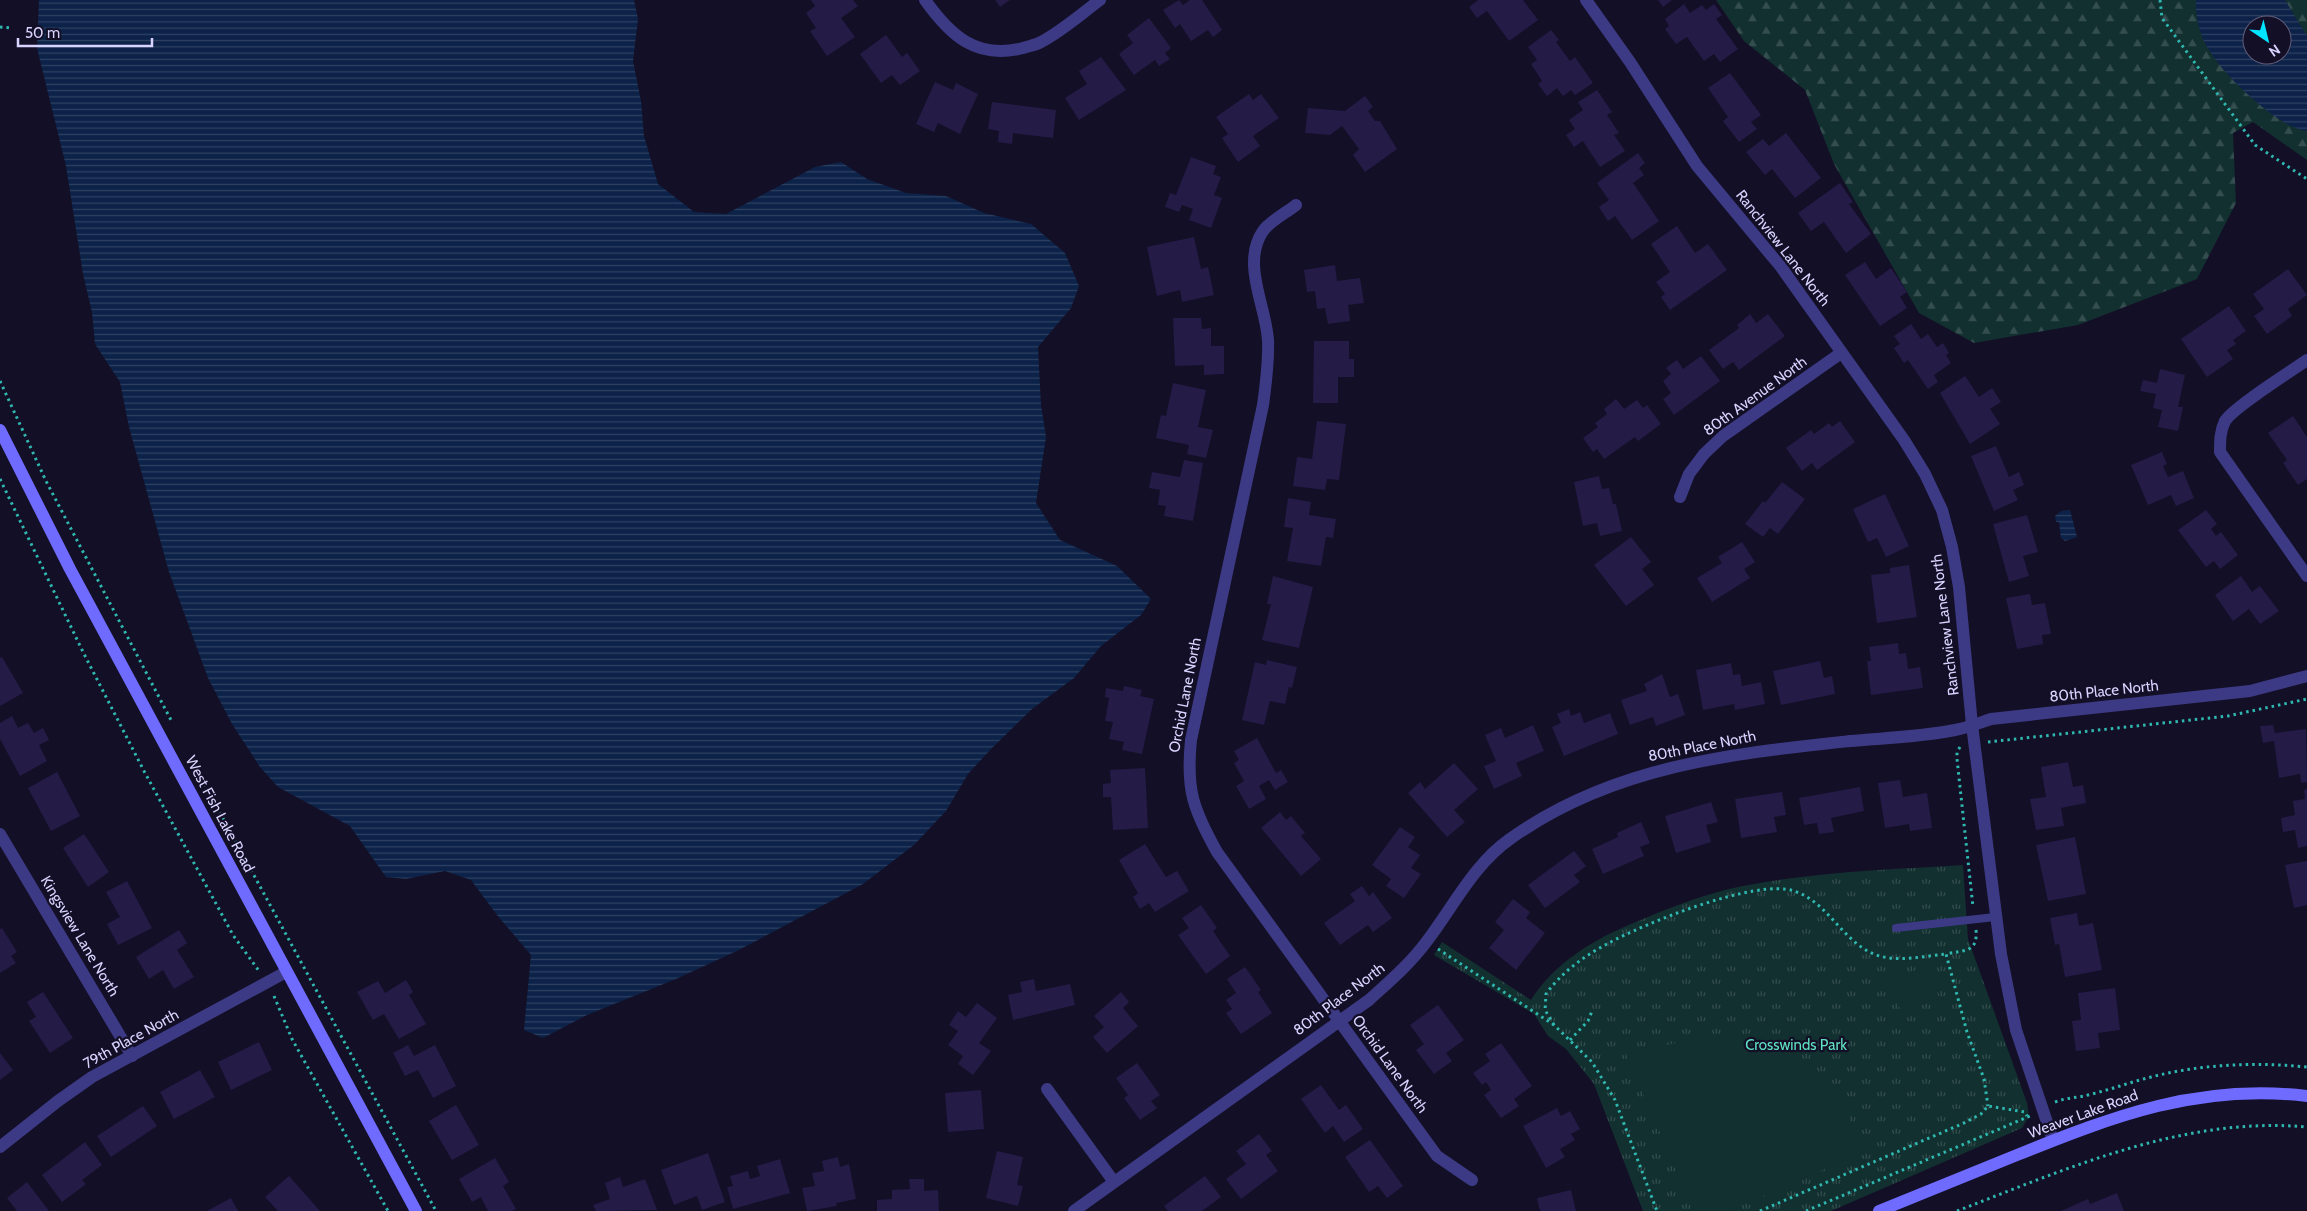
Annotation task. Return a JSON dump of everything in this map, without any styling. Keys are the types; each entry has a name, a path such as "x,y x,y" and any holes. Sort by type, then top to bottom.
{"street":[{"path":"925,0 948,30 962,41 982,50 1010,51 1040,43 1100,0"},
{"name":"Ranchview Lane North","path":"1586,0 1630,62 1697,166 1781,267 1904,440 1925,474 1942,510 1952,547 1959,587 1972,725 1995,916 2016,1030 2053,1140"},
{"name":"Orchid Lane North","path":"1296,205 1264,230 1254,250 1255,274 1268,338 1268,369 1260,415 1191,740 1188,769 1191,796 1198,818 1217,852 1437,1156 1472,1180"},
{"name":"80th Avenue North","path":"1680,497 1689,474 1710,448 1841,353"},
{"path":"2307,360 2238,409 2226,420 2220,435 2220,452 2307,576"},
{"name":"West Fish Lake Road","path":"0,430 70,569 416,1211"},
{"name":"80th Place North","path":"1074,1211 1369,1000 1404,969 1427,941 1479,869 1508,840 1543,817 1587,795 1642,775 1697,761 1742,753 1955,730 1991,719 2250,691 2307,676"},
{"name":"Kingsview Lane North","path":"0,834 132,1056"},
{"name":"79th Place North","path":"0,1147 92,1077 286,972"},
{"path":"1046,1089 1114,1182"},
{"name":"Weaver Lake Road","path":"1879,1211 2103,1121 2161,1104 2221,1094 2281,1093 2307,1096"}],"lane":[{"path":"1896,928 1995,916"}],"path":[{"path":"2160,0 2162,18 2242,130 2268,155 2307,179"},
{"path":"0,27 11,28"},
{"path":"0,381 46,481 174,726"},
{"path":"0,479 83,652 144,771 233,935 267,983 292,1039 388,1211"},
{"path":"1554,1025 1546,1010 1546,994 1563,974 1585,958 1634,930 1695,908 1766,889 1784,888 1811,899 1855,942 1874,954 1896,958 1946,954 1973,948 1976,944 1975,919 1957,759 1957,752 1961,747 2238,715 2307,699"},
{"path":"191,757 436,1211"},
{"path":"1427,941 1554,1025 1592,1062 1609,1087 1657,1211"},
{"path":"1760,1211 1964,1123 1981,1114 1988,1106 1984,1079 1965,1024 1946,954"},
{"path":"1570,1040 1588,1021 1592,1011"},
{"path":"1988,1106 2025,1112 2027,1116"},
{"path":"1957,1211 2084,1163 2174,1136 2235,1126 2307,1127"}],"green space":[{"path":"1716,0 2307,0 2307,160 2253,122 2233,133 2236,203 2197,279 2078,325 1974,343 1919,313 1834,164 1805,90 1744,41"},
{"name":"Crosswinds Park","path":"1963,865 1968,939 2027,1103 2029,1116 2022,1128 1831,1211 1643,1211 1594,1084 1566,1049 1548,1036 1534,1014 1434,955 1442,942 1531,1000 1552,974 1564,963 1592,944 1621,928 1705,896 1758,883 1816,875"},
{"path":"1928,966 1939,998 1901,1012 1890,979"},
{"path":"1755,1036 1801,1057 1839,1092 1862,1153 1728,1211 1694,1211 1626,1054 1704,1037"}],"water":[{"path":"39,0 634,0 638,19 633,61 641,101 644,136 658,184 694,212 726,214 815,167 841,162 867,179 906,193 946,196 984,213 1031,224 1065,253 1079,286 1071,308 1038,347 1041,405 1046,437 1036,503 1060,540 1117,566 1151,599 1141,615 1101,646 1074,678 1032,709 992,748 968,774 946,811 914,845 863,884 739,950 676,979 587,1015 543,1038 524,1030 531,955 497,915 471,880 445,871 406,879 386,877 350,826 278,787 260,767 232,724 208,678 169,572 129,427 120,382 95,344 92,312 83,274 66,166 37,48"},
{"path":"2196,0 2285,0 2307,36 2307,131 2280,120 2265,109 2250,97 2223,69 2206,45 2201,34 2196,11"},
{"path":"2070,510 2077,537 2065,541 2061,538 2059,522 2056,522 2055,516 2061,511"}],"building":[{"path":"811,0 853,0 858,6 841,18 855,37 827,56 810,31 816,28 806,13 815,6"},
{"path":"995,0 1010,0 1000,7"},
{"path":"1179,0 1183,5 1190,0 1202,0 1222,30 1213,37 1208,30 1191,41 1180,24 1175,28 1163,10"},
{"path":"1478,0 1523,0 1538,20 1509,41 1487,11 1477,18 1469,7"},
{"path":"1658,0 1672,0 1663,7"},
{"path":"1684,4 1690,13 1702,5 1706,10 1714,4 1722,15 1716,19 1738,49 1720,62 1714,54 1704,61 1687,37 1676,44 1665,29 1669,26 1665,19"},
{"path":"1149,18 1171,48 1165,53 1170,59 1159,66 1155,60 1134,75 1119,54 1133,43 1127,35"},
{"path":"1551,30 1559,40 1556,42 1570,61 1575,57 1593,83 1575,95 1571,90 1563,96 1557,88 1547,96 1538,84 1542,81 1531,64 1537,60 1528,47"},
{"path":"886,35 902,57 907,53 920,71 900,85 892,75 881,83 860,54"},
{"path":"1101,57 1126,90 1079,120 1065,98 1087,84 1079,71"},
{"path":"1730,73 1761,115 1751,122 1757,129 1739,142 1723,121 1728,117 1708,88"},
{"path":"935,82 953,90 956,83 978,94 960,134 938,123 934,132 916,124"},
{"path":"1597,90 1612,112 1607,115 1619,133 1614,135 1625,151 1600,167 1583,141 1574,147 1566,135 1575,129 1569,120 1583,110 1578,102"},
{"path":"1249,94 1253,100 1261,94 1279,118 1253,136 1260,146 1238,162 1222,138 1228,134 1216,117"},
{"path":"1365,96 1373,107 1368,111 1375,121 1380,121 1397,149 1365,172 1353,155 1359,149 1342,126 1330,135 1305,133 1308,108 1345,111"},
{"path":"992,102 1056,110 1053,138 1013,133 1012,144 998,142 999,131 988,129"},
{"path":"1786,133 1821,178 1795,198 1772,169 1765,175 1746,152 1763,139 1769,146"},
{"path":"1638,153 1645,163 1639,168 1644,175 1633,183 1659,221 1632,240 1615,216 1608,221 1599,207 1609,200 1597,183"},
{"path":"1191,157 1216,166 1213,174 1221,177 1214,195 1222,198 1211,228 1189,220 1193,209 1182,205 1179,212 1165,207 1170,193 1176,195"},
{"path":"1840,183 1853,202 1849,204 1871,234 1846,253 1824,222 1811,231 1798,213"},
{"path":"1677,226 1695,253 1708,244 1727,270 1670,310 1661,297 1665,294 1656,282 1670,272 1651,244"},
{"path":"1194,237 1201,269 1208,267 1214,295 1182,302 1180,290 1157,296 1147,247"},
{"path":"1865,262 1876,279 1891,268 1907,292 1900,297 1907,308 1880,326 1845,275"},
{"path":"1335,265 1337,281 1360,278 1364,303 1348,305 1350,321 1328,324 1325,308 1317,309 1315,291 1307,292 1304,270"},
{"path":"2288,269 2307,295 2288,309 2292,316 2267,334 2254,316 2264,309 2253,294"},
{"path":"2229,306 2246,331 2233,340 2236,344 2227,350 2233,359 2207,377 2181,339"},
{"path":"1750,314 1756,323 1768,314 1785,336 1739,370 1733,362 1723,369 1709,350 1739,328 1737,325"},
{"path":"1173,318 1201,318 1202,329 1211,328 1211,346 1224,346 1224,374 1204,375 1204,365 1175,366"},
{"path":"1911,324 1921,339 1928,334 1937,347 1943,343 1949,353 1946,355 1951,363 1934,375 1938,382 1928,389 1908,360 1904,363 1894,348 1900,344 1894,336"},
{"path":"1314,341 1349,341 1349,359 1354,359 1354,377 1338,377 1338,403 1313,403"},
{"path":"1701,356 1720,381 1674,415 1663,399 1671,393 1663,381 1671,374 1666,368 1677,360 1683,369"},
{"path":"2160,369 2185,375 2178,407 2183,407 2178,431 2158,427 2162,410 2153,408 2156,394 2140,391 2143,380 2157,383"},
{"path":"1965,376 1979,397 1992,388 2001,402 1990,409 2000,424 1970,444 1940,393"},
{"path":"1173,383 1206,390 1198,427 1213,430 1206,458 1187,454 1189,445 1156,438 1161,415 1166,416"},
{"path":"1616,399 1624,409 1637,400 1643,408 1647,405 1661,424 1638,441 1635,437 1604,459 1597,449 1593,452 1583,438 1598,427 1595,423 1607,414 1604,409"},
{"path":"2293,416 2307,437 2307,479 2298,485 2283,463 2287,460 2268,433"},
{"path":"1317,421 1346,424 1339,480 1327,479 1325,490 1293,486 1297,457 1312,459"},
{"path":"1840,421 1855,442 1817,470 1812,463 1802,471 1786,448 1811,430 1814,434 1829,423 1832,427"},
{"path":"1996,446 2009,477 2019,472 2024,485 2013,490 2018,500 1994,511 1971,456"},
{"path":"2162,452 2167,464 2163,466 2168,477 2183,471 2194,498 2176,506 2171,495 2148,505 2131,465"},
{"path":"1184,460 1203,463 1193,521 1164,516 1166,506 1158,505 1160,490 1149,488 1152,472 1180,477"},
{"path":"1599,476 1602,489 1609,488 1613,504 1616,504 1622,531 1600,536 1597,523 1583,526 1574,482"},
{"path":"1782,482 1805,499 1778,534 1770,528 1763,537 1745,524 1763,501 1765,503"},
{"path":"1885,494 1909,546 1886,557 1877,538 1868,542 1853,509"},
{"path":"1288,498 1311,502 1309,515 1336,519 1333,538 1326,537 1321,566 1287,561 1293,528 1284,527"},
{"path":"2206,510 2217,524 2211,529 2216,536 2221,532 2238,555 2220,569 2214,561 2206,567 2178,530"},
{"path":"2027,515 2038,552 2023,556 2029,576 2009,582 1993,524"},
{"path":"1631,537 1651,562 1642,569 1654,585 1626,606 1594,565"},
{"path":"1742,542 1755,562 1744,569 1750,578 1712,602 1697,578 1722,563 1718,557"},
{"path":"1909,565 1917,617 1877,623 1871,575 1890,573 1890,568"},
{"path":"1273,576 1313,587 1299,648 1262,640 1271,604 1267,604"},
{"path":"2241,576 2252,592 2260,586 2279,611 2260,624 2249,609 2233,621 2215,595"},
{"path":"2030,594 2032,605 2045,603 2051,634 2042,635 2043,644 2017,649 2006,598"},
{"path":"1898,643 1899,654 1906,653 1908,669 1920,667 1923,688 1871,695 1867,661 1871,661 1869,647"},
{"path":"2,657 23,693 0,706 0,658"},
{"path":"1267,660 1297,667 1292,688 1289,687 1285,704 1270,701 1264,725 1242,720 1255,662 1266,665"},
{"path":"1820,661 1824,678 1832,676 1835,694 1781,705 1773,671"},
{"path":"1731,663 1733,675 1740,674 1742,686 1761,682 1765,704 1735,710 1734,704 1703,710 1696,670"},
{"path":"1662,674 1670,697 1678,694 1685,715 1656,726 1653,717 1630,725 1621,700 1647,691 1644,684"},
{"path":"1124,686 1142,690 1140,696 1154,699 1142,754 1122,750 1124,742 1109,739 1113,722 1105,721 1109,698 1105,697 1106,688 1123,691"},
{"path":"1569,709 1571,716 1580,712 1584,723 1610,713 1618,734 1564,756 1552,727 1561,723 1557,714"},
{"path":"12,716 18,728 28,723 34,733 43,728 49,740 39,745 47,761 20,776 0,739 0,723"},
{"path":"1533,725 1544,751 1516,763 1522,776 1494,789 1484,766 1496,761 1485,735 1501,728 1505,738"},
{"path":"2273,725 2275,733 2306,729 2307,782 2301,783 2300,774 2279,778 2274,741 2263,743 2260,726"},
{"path":"1257,738 1276,773 1281,770 1288,782 1275,790 1269,780 1259,786 1266,799 1249,809 1236,786 1244,781 1234,763 1239,760 1234,751"},
{"path":"2068,762 2073,787 2083,785 2086,803 2061,808 2064,826 2036,830 2030,799 2046,797 2041,767"},
{"path":"1454,763 1478,789 1454,810 1465,822 1447,837 1408,793 1420,782 1425,789"},
{"path":"1145,768 1148,828 1113,830 1111,797 1103,797 1103,784 1111,783 1110,770"},
{"path":"57,772 80,816 51,831 28,788"},
{"path":"1900,780 1903,797 1927,793 1932,828 1910,831 1909,824 1885,828 1878,783"},
{"path":"1860,787 1864,811 1831,818 1834,832 1819,834 1817,823 1804,825 1799,798"},
{"path":"2307,789 2307,846 2298,848 2295,830 2283,832 2281,818 2295,815 2293,801 2305,799 2304,790"},
{"path":"1782,792 1786,815 1774,817 1777,832 1741,838 1735,799"},
{"path":"1711,802 1718,822 1706,825 1711,842 1676,853 1665,816"},
{"path":"1280,812 1286,820 1291,816 1305,833 1301,836 1321,859 1301,876 1261,828"},
{"path":"1641,822 1650,843 1640,847 1644,856 1603,874 1592,849 1618,837 1617,833"},
{"path":"1400,827 1415,837 1408,847 1420,855 1411,868 1421,874 1404,898 1386,886 1391,879 1372,865"},
{"path":"84,834 109,872 88,887 63,848"},
{"path":"2075,837 2086,894 2048,901 2036,845"},
{"path":"1145,844 1166,877 1177,871 1189,891 1155,912 1149,903 1140,909 1133,897 1138,893 1119,860"},
{"path":"1574,851 1586,866 1574,875 1580,882 1545,908 1528,885"},
{"path":"2307,861 2307,905 2294,908 2285,865"},
{"path":"127,881 152,928 118,945 107,924 120,917 106,892"},
{"path":"1362,886 1369,896 1373,892 1392,918 1373,932 1368,925 1340,945 1324,923 1355,901 1350,894"},
{"path":"1513,899 1530,912 1526,918 1545,933 1516,970 1489,948 1504,930 1495,922"},
{"path":"1201,905 1217,928 1213,931 1230,956 1206,974 1178,935 1189,928 1182,918"},
{"path":"2077,913 2079,926 2093,923 2102,970 2065,977 2059,944 2055,945 2050,918"},
{"path":"2,928 17,952 11,956 16,963 0,973 0,929"},
{"path":"179,930 187,943 177,950 194,977 174,989 163,970 149,979 136,957"},
{"path":"1245,967 1261,990 1258,992 1272,1013 1241,1034 1226,1013 1232,1009 1226,1000 1236,993 1227,979"},
{"path":"1034,979 1036,991 1070,984 1075,1005 1013,1020 1008,995 1022,992 1020,982"},
{"path":"406,980 413,992 409,995 426,1024 399,1039 384,1014 373,1020 357,992 378,981 385,993"},
{"path":"2115,988 2120,1030 2098,1033 2100,1048 2076,1051 2072,1021 2081,1020 2078,993"},
{"path":"43,992 73,1038 50,1053 29,1021 36,1017 27,1002"},
{"path":"1121,992 1129,1002 1123,1008 1138,1026 1107,1053 1093,1037 1104,1027 1094,1016"},
{"path":"977,1003 997,1018 979,1043 991,1051 973,1075 958,1064 963,1056 948,1045 958,1031 949,1025 958,1011 966,1017"},
{"path":"1438,1005 1464,1040 1446,1053 1452,1061 1434,1074 1416,1050 1424,1044 1410,1025"},
{"path":"259,1042 272,1070 231,1090 218,1062"},
{"path":"1501,1043 1532,1086 1514,1099 1519,1106 1501,1118 1484,1095 1491,1090 1486,1082 1482,1085 1473,1073 1490,1061 1485,1054"},
{"path":"408,1045 414,1056 435,1045 456,1086 433,1098 418,1070 405,1076 393,1053"},
{"path":"0,1053 13,1070 0,1080"},
{"path":"1137,1063 1160,1095 1151,1101 1157,1108 1140,1120 1124,1098 1128,1095 1116,1078"},
{"path":"200,1070 215,1097 174,1119 160,1092"},
{"path":"1321,1085 1339,1110 1346,1105 1363,1129 1344,1142 1333,1126 1325,1133 1301,1099"},
{"path":"981,1090 984,1129 948,1132 945,1093"},
{"path":"456,1105 479,1145 452,1160 429,1121"},
{"path":"143,1106 157,1126 111,1157 97,1136"},
{"path":"1557,1108 1561,1116 1570,1111 1580,1129 1571,1134 1575,1140 1560,1149 1565,1157 1546,1168 1523,1126"},
{"path":"1259,1134 1272,1151 1266,1155 1278,1171 1241,1199 1226,1179 1246,1164 1236,1151"},
{"path":"1370,1140 1403,1186 1387,1198 1378,1186 1369,1192 1345,1157"},
{"path":"85,1142 102,1165 82,1180 86,1184 62,1202 42,1175"},
{"path":"997,1151 1023,1157 1017,1185 1023,1186 1018,1206 986,1198"},
{"path":"708,1153 725,1202 702,1210 697,1196 674,1205 661,1170"},
{"path":"838,1157 840,1167 849,1164 856,1199 836,1203 837,1206 807,1211 802,1188 815,1186 812,1173 824,1171 822,1161"},
{"path":"495,1158 509,1182 503,1186 516,1209 512,1211 488,1211 481,1197 472,1202 459,1179"},
{"path":"780,1159 790,1193 733,1209 727,1187 733,1186 730,1176 748,1171 750,1179 760,1176 757,1166"},
{"path":"289,1176 320,1211 278,1211 265,1197"},
{"path":"1205,1176 1221,1197 1202,1211 1168,1211 1164,1206"},
{"path":"620,1177 623,1187 645,1179 657,1210 596,1211 593,1205 610,1199 605,1183"},
{"path":"909,1179 924,1179 924,1191 938,1190 939,1211 877,1211 877,1200 892,1199 892,1190 910,1189"},
{"path":"27,1182 49,1211 17,1211 7,1198"},
{"path":"1571,1190 1576,1211 1541,1211 1539,1208 1537,1198"},
{"path":"2117,1193 2124,1211 2061,1211 2088,1199 2090,1204"},
{"path":"231,1198 238,1211 207,1211"}]}
